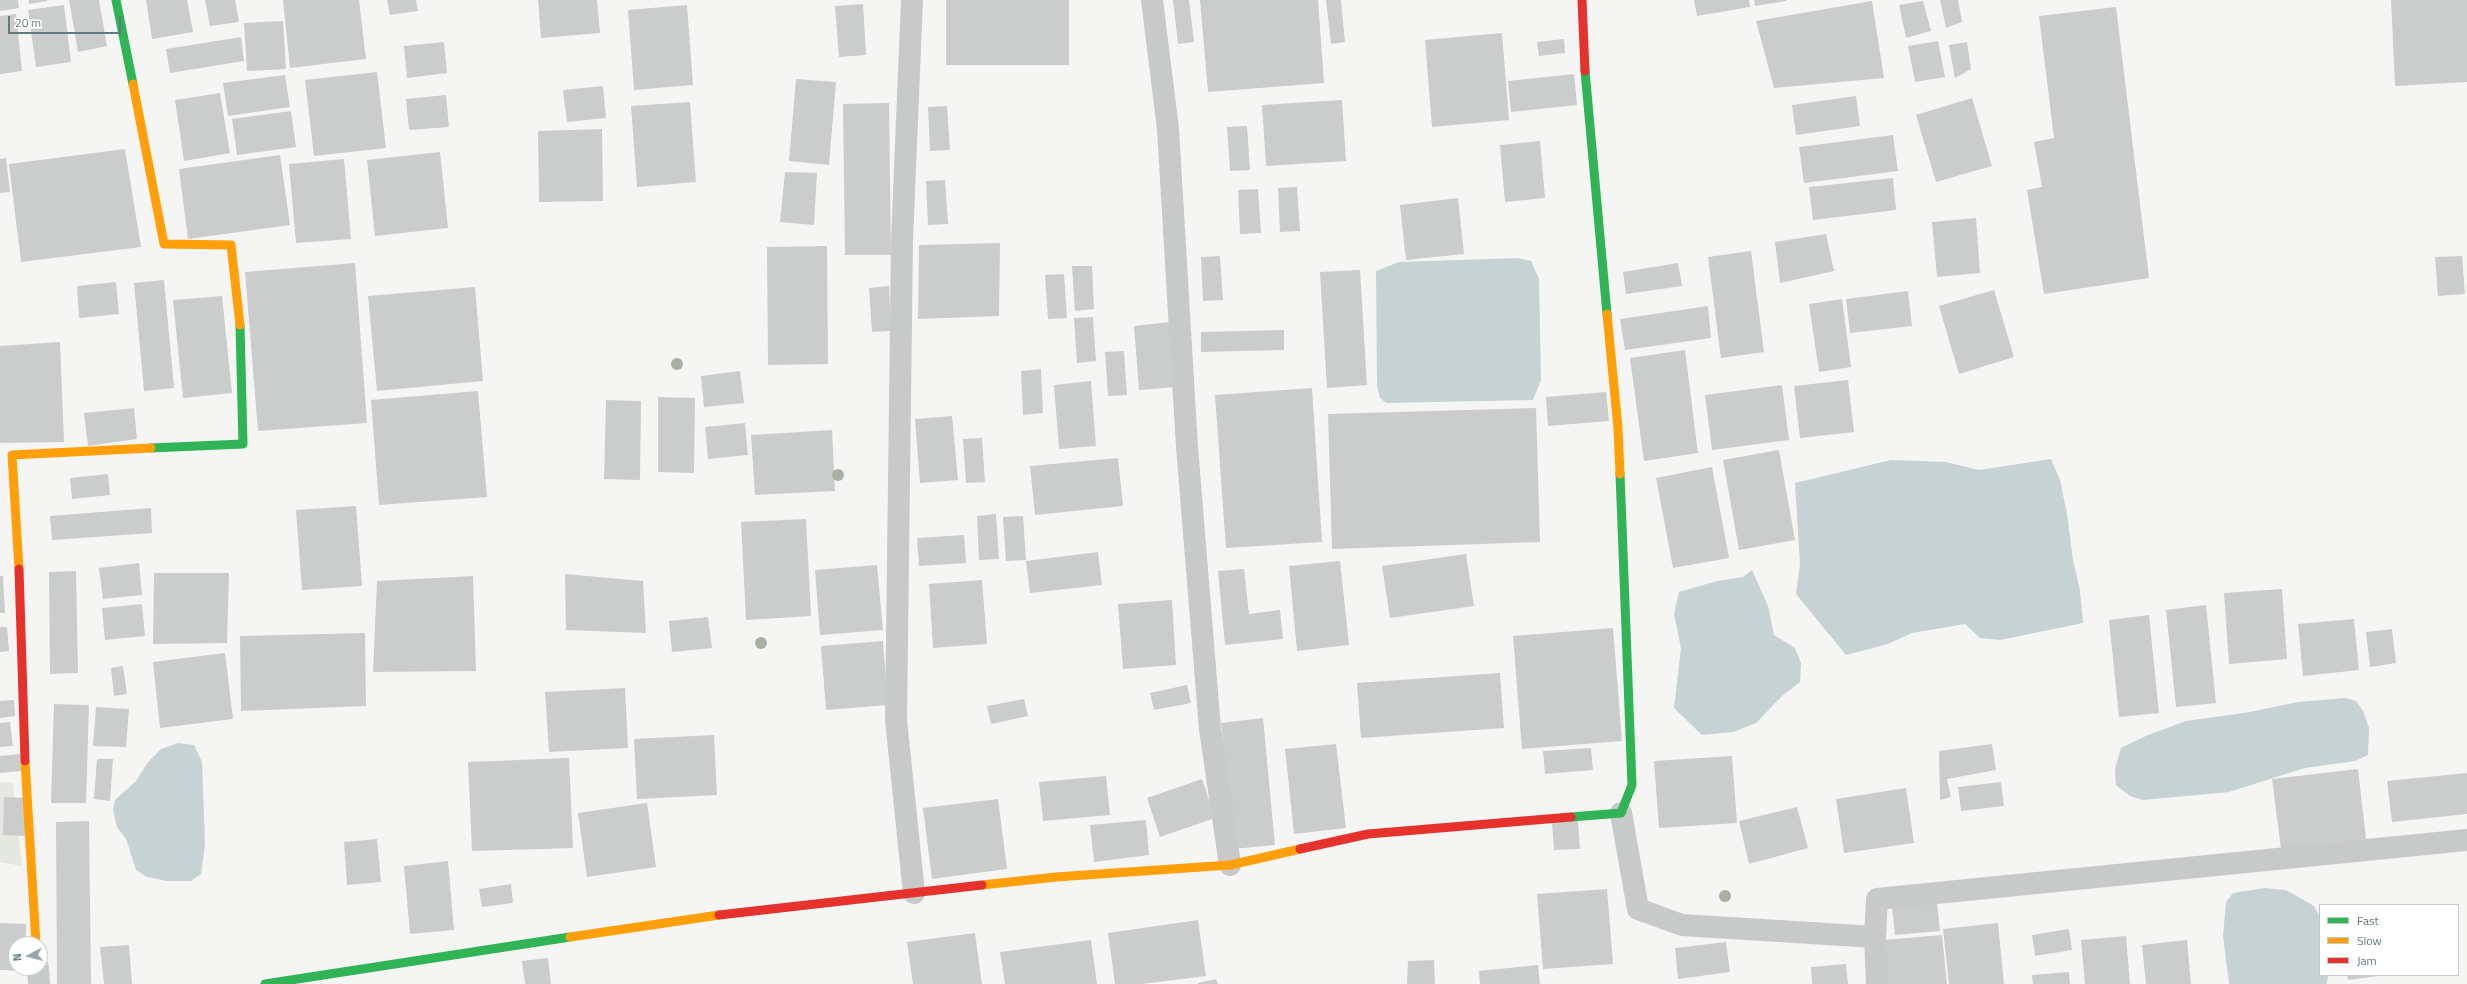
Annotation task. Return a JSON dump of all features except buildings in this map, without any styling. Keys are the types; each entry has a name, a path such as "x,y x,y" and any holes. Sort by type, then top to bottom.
{"street":[{"path":"36,936 24,748 21,594 6,455 243,444 241,338 231,245 164,244 116,0"},
{"path":"912,0 902,249 896,720 914,893"},
{"path":"1152,0 1168,129 1187,447 1209,722 1230,865"},
{"path":"1582,0 1587,103 1618,428 1632,785 1621,813 1638,909 1682,926 1875,937"},
{"path":"265,984 683,919 1056,877 1230,865 1368,834 1621,813"},
{"path":"1877,984 1875,937 1877,899 2467,840"}],"shaded area":[{"path":"1517,258 1531,261 1539,279 1541,380 1533,400 1386,403 1380,398 1377,386 1376,271 1399,262"},
{"path":"2051,459 2060,480 2067,514 2073,560 2080,591 2083,623 2000,640 1980,638 1965,624 1912,633 1888,644 1846,655 1796,594 1800,564 1795,483 1891,460 1946,462 1979,470"},
{"path":"1752,570 1768,606 1774,635 1795,648 1801,663 1800,682 1781,697 1756,723 1733,732 1702,735 1674,708 1681,648 1674,614 1679,592 1717,581 1743,577"},
{"path":"2346,698 2356,701 2363,711 2369,728 2368,755 2355,761 2305,768 2229,792 2143,800 2130,796 2116,785 2115,769 2121,748 2148,735 2186,721 2250,712 2298,702"},
{"path":"178,743 194,745 202,762 205,845 201,874 191,881 166,881 147,877 136,870 126,839 117,827 113,810 115,800 136,781 148,762 161,749"},
{"path":"0,782 13,783 22,866 0,862"},
{"path":"2265,888 2286,890 2314,906 2319,915 2319,976 2328,976 2327,984 2229,984 2223,936 2226,902 2233,893"}],"traffic: fast":[{"path":"116,0 133,84"},
{"path":"1585,71 1607,314"},
{"path":"151,448 243,444 240,325"},
{"path":"1571,817 1621,813 1632,785 1620,474"},
{"path":"265,984 570,937"}],"traffic: slow":[{"path":"133,84 164,244 231,245 240,325"},
{"path":"1607,314 1618,428 1620,474"},
{"path":"19,569 12,455 151,448"},
{"path":"25,761 36,936"},
{"path":"982,885 1056,877 1230,865 1300,849"},
{"path":"570,937 719,915"}],"traffic: jam":[{"path":"1582,0 1585,71"},
{"path":"19,569 25,761"},
{"path":"1300,849 1368,834 1571,817"},
{"path":"719,915 982,885"}]}
